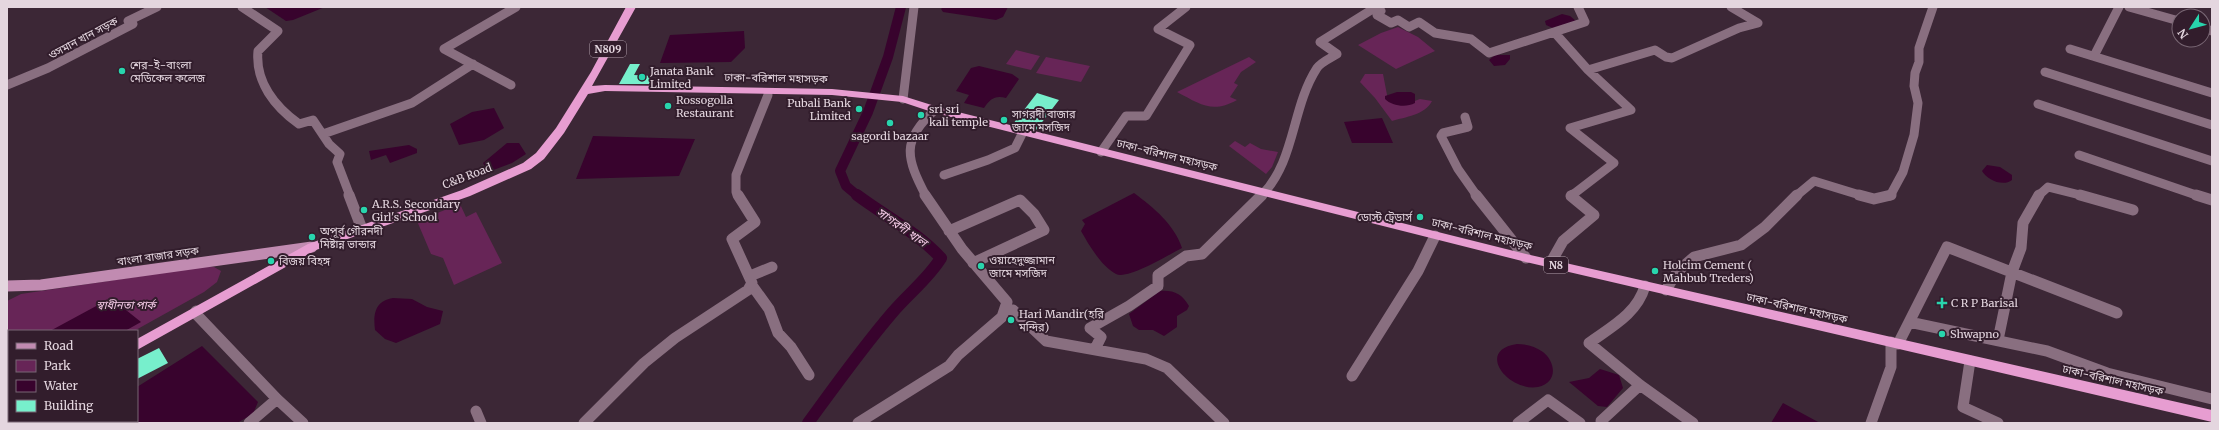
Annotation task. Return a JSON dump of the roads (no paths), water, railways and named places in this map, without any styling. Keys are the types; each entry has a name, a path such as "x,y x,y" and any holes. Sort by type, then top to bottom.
{"highway":[{"name":"N809","path":"584,91 591,71 624,7"},
{"name":"N809","path":"584,91 631,7"},
{"name":"ঢাকা-বরিশাল মহাসড়ক","path":"584,91 604,88 832,92 841,94"},
{"name":"ঢাকা-বরিশাল মহাসড়ক","path":"584,91 830,96 841,94"},
{"name":"C&B Road","path":"138,344 312,247 466,193 527,166 540,156 553,140 584,91"},
{"name":"N8","path":"841,94 903,99"},
{"name":"ঢাকা-বরিশাল মহাসড়ক","path":"903,99 935,110 1550,264 2212,416"}],"main road":[{"name":"বাংলা বাজার সড়ক","path":"7,286 41,285 312,247"}],"street":[{"name":"ওসমান খান সড়ক","path":"7,86 48,68 133,24 128,21 157,7"},
{"path":"242,7 278,31 258,51 256,57 262,81 284,114 299,124 313,120 322,134 340,154 337,162 362,229"},
{"path":"510,85 473,64 444,50 516,7"},
{"path":"903,99 914,7"},
{"path":"1101,152 1126,116 1146,116 1190,45 1158,29 1186,7"},
{"path":"1095,350 1101,337 1090,328 1129,306 1158,286 1158,275 1186,256 1202,254 1264,193 1278,176 1284,162 1300,107 1318,66 1337,54 1320,42 1377,7 1381,11 1377,14 1391,23 1398,20 1409,27 1419,22 1436,34 1469,36 1482,44 1489,53 1555,33 1585,22 1578,7"},
{"path":"1588,70 1655,50 1666,57 1672,58 1739,28 1758,23 1731,7"},
{"path":"1666,290 1677,272 1694,257 1741,245 1765,227 1788,202 1814,181 1874,199 1890,196 1903,172 1914,135 1918,103 1914,86 1915,73 1919,62 1919,48 1933,7"},
{"path":"2094,56 2119,7"},
{"path":"2129,7 2171,20"},
{"path":"1550,264 1563,241 1594,215 1571,196 1614,163 1570,128 1631,110 1588,70 1555,33"},
{"path":"2070,49 2212,93"},
{"path":"322,134 412,103 473,64"},
{"path":"2045,72 2212,125"},
{"path":"768,94 736,175 736,192 755,222 732,239 751,280 769,310 778,333 791,347 809,375"},
{"path":"2038,104 2212,161"},
{"path":"858,423 949,366 958,355 1002,318 1006,309 1007,302 973,263 949,231 922,188 912,165 910,144 914,132 935,110"},
{"path":"1465,117 1468,127 1443,133 1441,136 1458,169 1489,213 1526,258"},
{"path":"944,175 988,160 1015,148 1023,132"},
{"path":"2079,155 2212,200"},
{"path":"1998,340 2012,272 2020,248 2023,223 2028,211 2040,192 2048,187 2054,187 2099,198 2133,210"},
{"path":"949,231 1020,200 1034,214 1044,230 973,263"},
{"path":"1352,376 1418,271 1435,236"},
{"path":"1871,423 1891,367 1894,343 1909,322 1947,247 2118,313"},
{"path":"584,423 606,403 644,363 674,338 748,290 751,280 772,267"},
{"path":"1645,286 1643,297 1636,307 1589,343 1640,385 1693,423"},
{"path":"1006,309 1013,310 1046,341 1053,341 1146,359 1166,368 1224,423"},
{"path":"196,311 197,315 219,341 303,423"},
{"path":"1909,322 2047,351 2107,373 2212,399"},
{"path":"1970,361 1964,407 1998,423"},
{"path":"1601,422 1640,385"},
{"path":"250,423 277,399"},
{"path":"1518,423 1548,400 1580,423"},
{"path":"476,411 481,423"}],"water":[{"path":"265,7 325,7 293,20 286,21"},
{"path":"943,7 1008,7 1003,17 996,20 943,12 941,9"},
{"path":"1562,14 1570,16 1576,21 1555,29 1546,25 1545,21"},
{"path":"744,31 745,48 731,62 660,63 670,35"},
{"path":"1495,55 1510,55 1510,59 1505,65 1494,66 1489,60"},
{"path":"979,66 1012,74 1019,79 1006,98 993,98 984,108 964,103 969,95 956,91 971,68"},
{"path":"1397,92 1411,92 1415,94 1415,103 1411,105 1399,106 1385,99 1385,96"},
{"path":"494,108 504,128 484,140 459,145 450,124 472,112"},
{"path":"1382,118 1393,143 1352,143 1344,122"},
{"path":"593,136 695,139 679,176 576,179"},
{"path":"507,143 519,143 526,154 512,163 488,172 483,163"},
{"path":"409,145 417,149 417,153 390,163 386,155 371,160 369,151"},
{"path":"1987,165 2000,167 2012,175 2012,180 2000,183 1991,180 1982,171"},
{"path":"1134,193 1169,224 1182,248 1139,270 1122,275 1116,274 1105,266 1096,255 1081,231 1085,224 1082,220"},
{"path":"1160,291 1169,291 1177,294 1183,298 1189,306 1187,310 1177,316 1177,327 1164,336 1153,330 1139,330 1133,326 1129,314"},
{"path":"111,298 141,322 127,330 52,330"},
{"path":"393,298 412,299 427,307 443,311 440,324 396,343 385,339 375,330 374,319 376,309 379,305 382,302"},
{"path":"1517,344 1527,345 1540,350 1551,361 1553,372 1552,377 1544,385 1538,387 1527,387 1516,383 1500,370 1497,362 1498,354 1505,348"},
{"path":"202,346 258,402 253,414 237,423 78,423 138,422 138,386"},
{"path":"1600,369 1619,375 1623,388 1607,407 1598,406 1569,382 1589,378"},
{"path":"1783,403 1820,423 1771,423"}],"waterway":[{"name":"সাগরদী খাল","path":"858,196 846,186 840,171 868,112 888,57 901,7"},
{"name":"সাগরদী খাল","path":"808,423 881,326 898,306 924,280 941,258 922,240 857,195"}],"place":[{"name":"শের-ই-বাংলা মেডিকেল কলেজ","path":"122,71"},
{"name":"Janata Bank Limited","path":"642,77"},
{"name":"Rossogolla Restaurant","path":"668,106"},
{"name":"Pubali Bank Limited","path":"859,109"},
{"name":"sri sri kali temple","path":"921,115"},
{"name":"সাগরদী বাজার জামে মসজিদ","path":"1004,120"},
{"name":"sagordi bazaar","path":"890,123"},
{"name":"A.R.S. Secondary Girl's School","path":"364,210"},
{"name":"ডোস্ট ট্রেডার্স","path":"1420,217"},
{"name":"অপূর্ব গৌরনদী মিষ্টান্ন ভান্ডার","path":"312,237"},
{"name":"বিজয় বিহঙ্গ","path":"271,261"},
{"name":"ওয়াহেদুজ্জামান জামে মসজিদ","path":"981,266"},
{"name":"Holcim Cement ( Mahbub Treders)","path":"1655,271"},
{"name":"C R P Barisal","path":"1942,303"},
{"name":"Hari Mandir(হরি মন্দির)","path":"1011,320"},
{"name":"Shwapno","path":"1942,334"}],"park label":[{"name":"স্বাধীনতা পার্ক","path":"126,305"}]}
